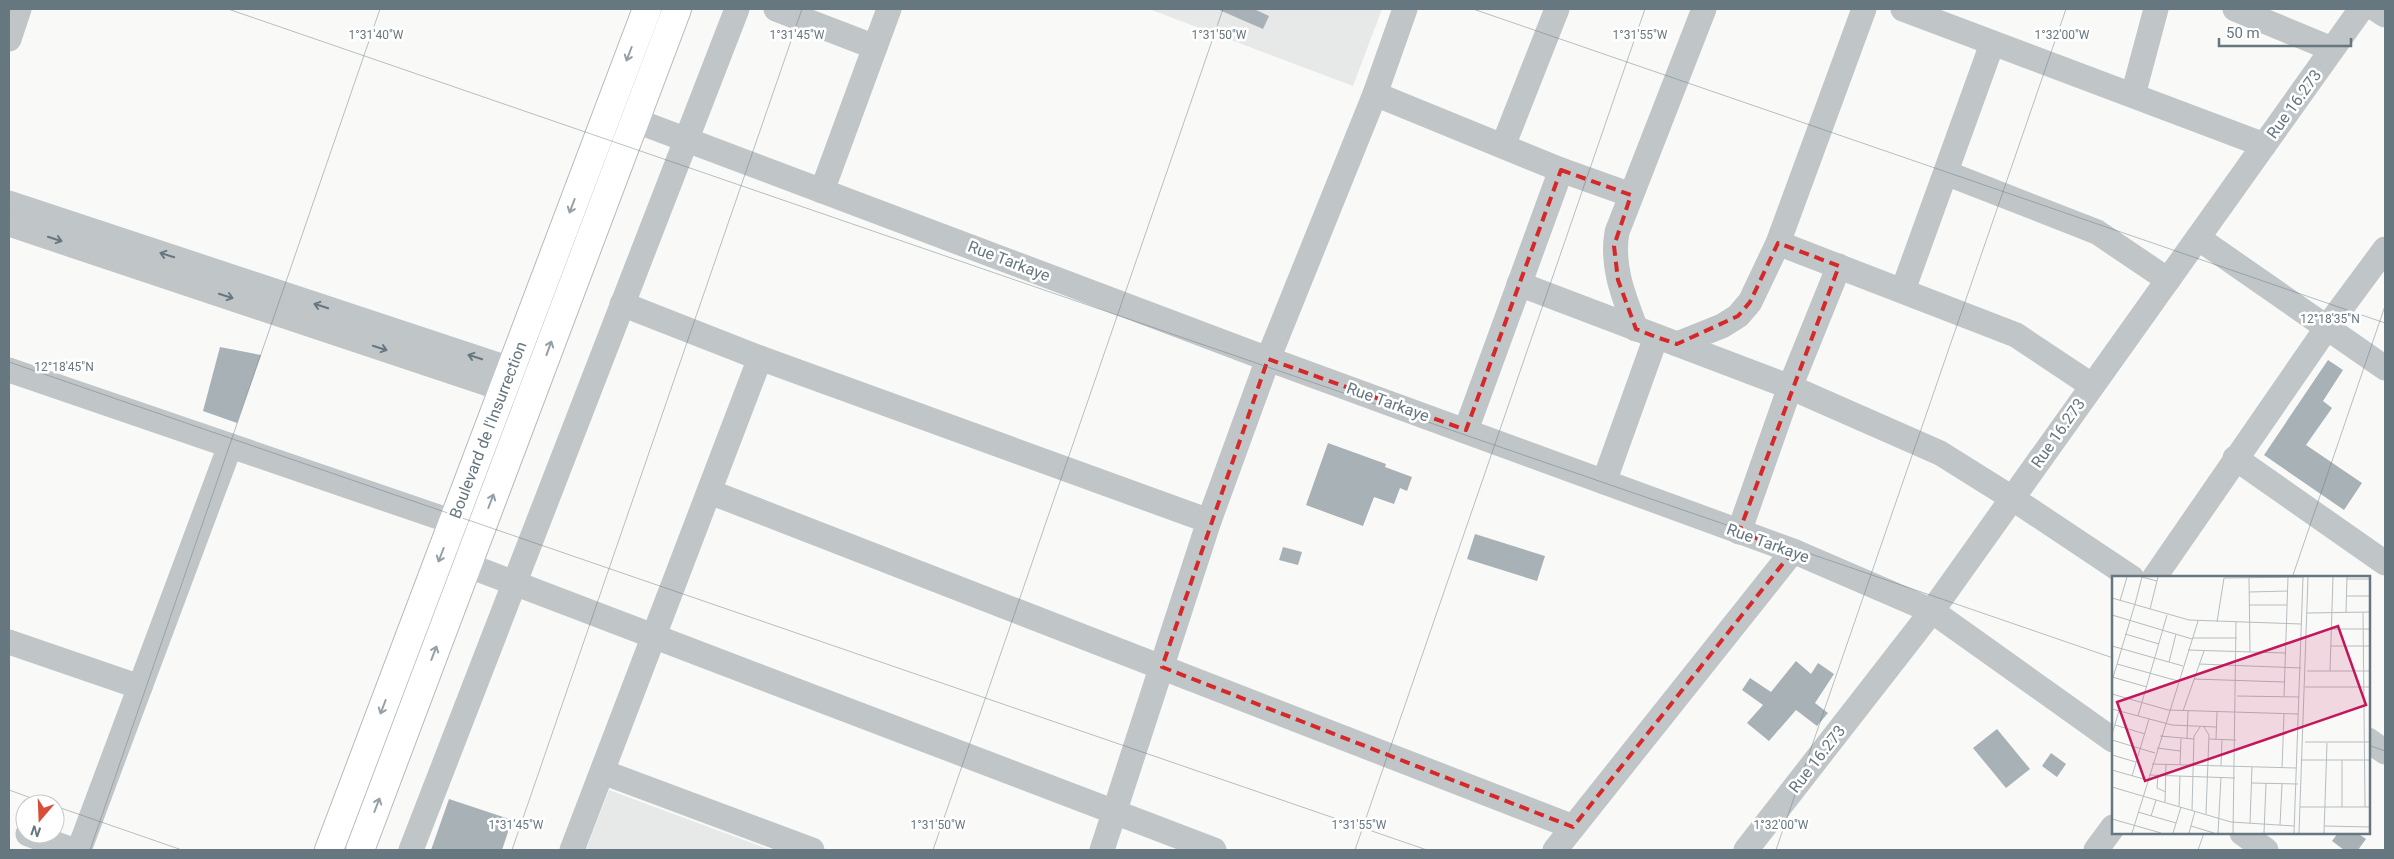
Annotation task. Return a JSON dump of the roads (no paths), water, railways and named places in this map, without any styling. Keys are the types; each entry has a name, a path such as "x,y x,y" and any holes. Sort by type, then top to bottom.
{"main road":[{"name":"Boulevard de l'Insurrection","path":"329,850 647,9"},
{"name":"Boulevard de l'Insurrection","path":"360,850 634,120 678,9"}],"street":[{"path":"9,39 19,9"},
{"path":"411,850 737,9"},
{"path":"776,9 875,47"},
{"path":"822,191 889,9"},
{"path":"1102,850 1209,521 1268,359 1376,94 1405,9"},
{"path":"1503,146 1557,9"},
{"path":"1656,336 1618,280 1614,246 1617,232 1631,195 1704,9"},
{"path":"1656,336 1722,326 1738,316 1750,302 1778,243 1864,9"},
{"path":"1903,9 2264,145"},
{"path":"2133,95 2156,9"},
{"name":"Rue 16.273","path":"1746,850 1932,611 2360,9"},
{"path":"2376,9 2385,15"},
{"path":"2244,10 2332,49"},
{"path":"1903,290 1992,44"},
{"path":"1376,94 1561,170 1631,195"},
{"name":"Rue Tarkaye","path":"634,120 1268,359 1793,551 1932,611 2112,739"},
{"path":"1466,430 1561,170"},
{"path":"1946,173 2097,232 2168,280"},
{"path":"9,203 534,390"},
{"path":"9,224 507,379"},
{"path":"2198,238 2328,326 2385,368"},
{"path":"1778,243 2016,335 2091,385"},
{"path":"2155,576 2235,458 2385,249"},
{"path":"1739,532 1790,387 1839,266"},
{"path":"1519,284 1790,387 1940,453 2012,498 2129,576"},
{"path":"622,304 760,358 1209,521"},
{"path":"1604,482 1656,336"},
{"path":"572,850 760,358"},
{"path":"9,370 453,522"},
{"path":"79,850 230,446"},
{"path":"2235,458 2385,563"},
{"path":"710,492 1573,827"},
{"path":"1555,850 1793,551"},
{"path":"467,565 1214,850"},
{"path":"9,642 140,687"},
{"path":"2369,741 2385,752"},
{"path":"603,772 812,850"},
{"path":"2096,850 2112,828"},
{"path":"2243,834 2266,850"},
{"path":"55,844 73,850"}]}
